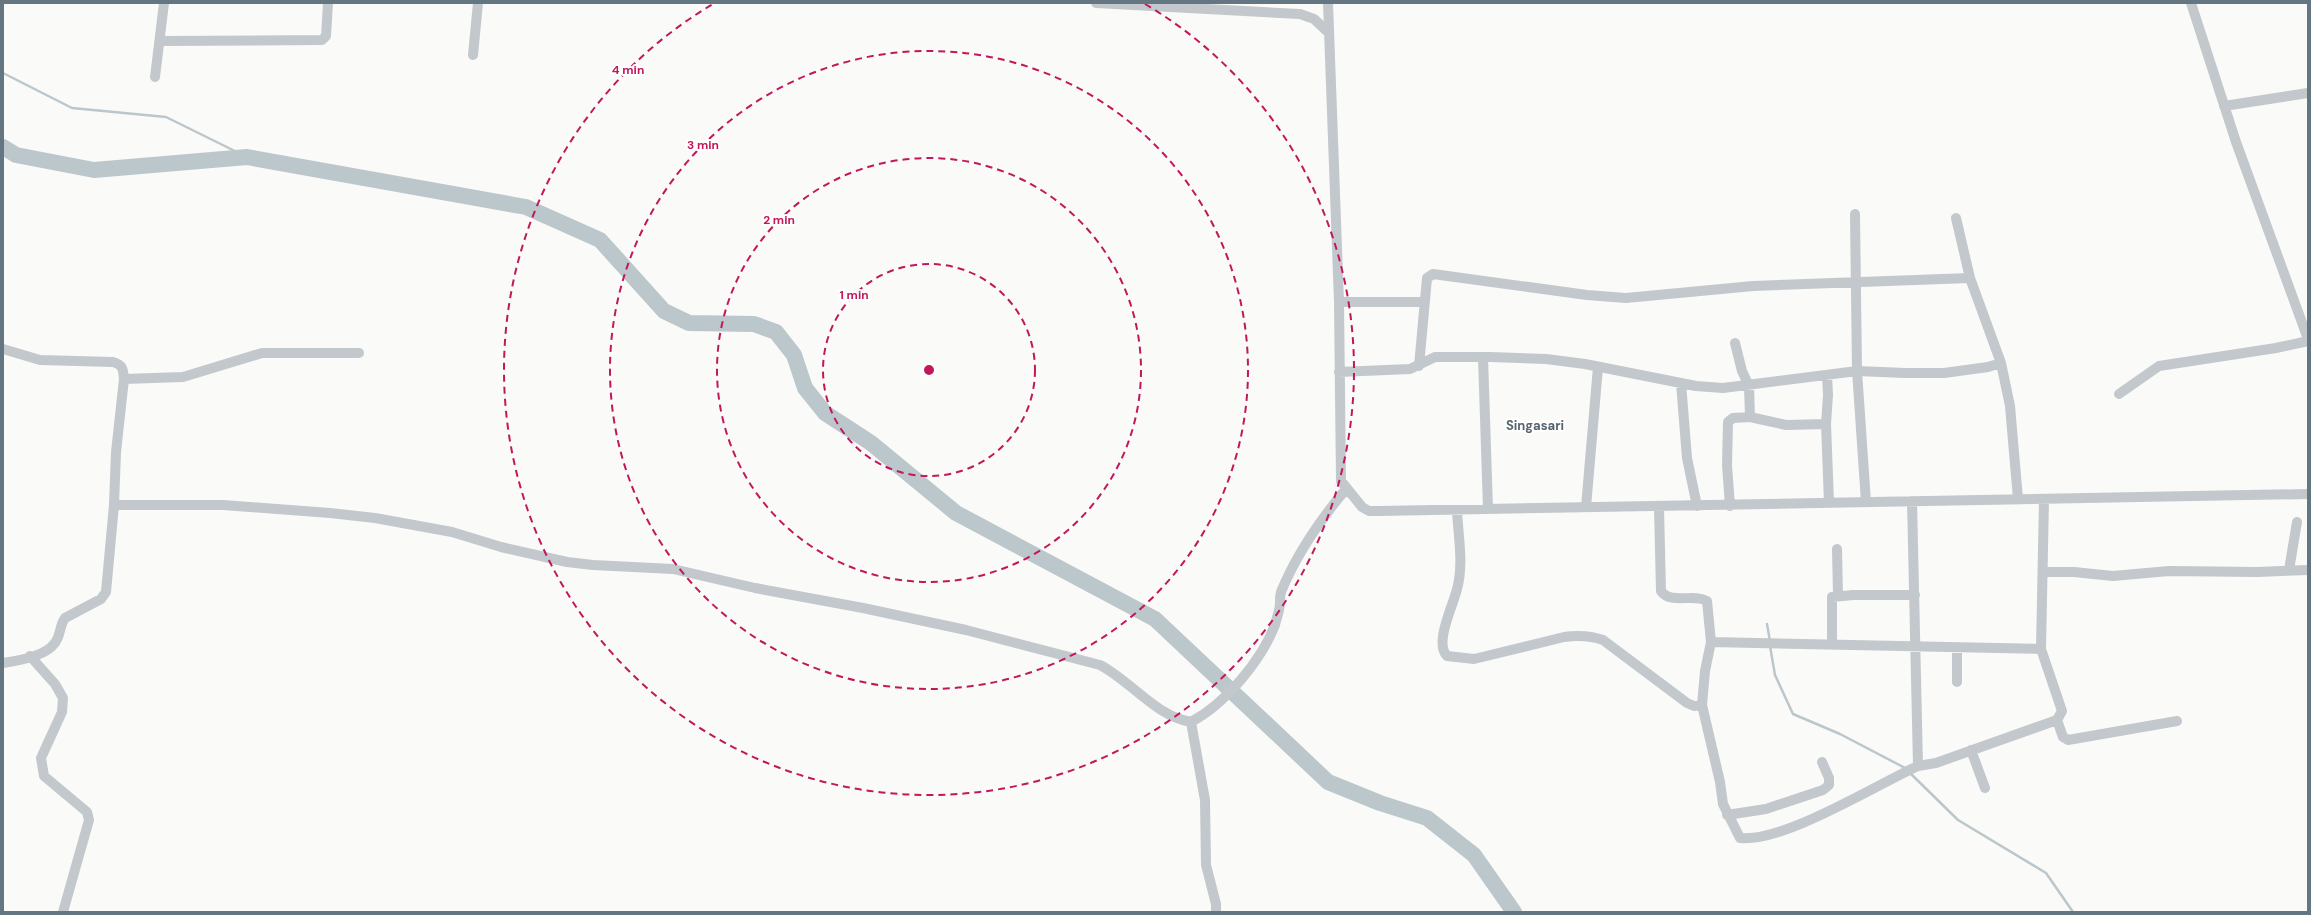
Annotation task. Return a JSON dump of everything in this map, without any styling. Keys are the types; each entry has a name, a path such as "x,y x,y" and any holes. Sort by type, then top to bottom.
{"street":[{"path":"155,76 164,3"},
{"path":"160,41 322,40 326,36 328,3"},
{"path":"473,55 478,3"},
{"path":"1096,3 1300,14 1314,19 1329,33"},
{"path":"1328,3 1339,302 1341,481 1362,507 1369,511 1730,506 1912,501 2308,494"},
{"path":"2118,394 2158,366 2276,348 2308,340 2224,106 2191,3"},
{"path":"2224,106 2308,93"},
{"path":"1854,214 1857,371 1866,502"},
{"path":"1956,218 1970,278 2001,363 2010,406 2018,499"},
{"path":"1419,366 1427,278 1433,274 1606,298 1626,298 1753,286 1970,278"},
{"path":"1339,302 1425,302"},
{"path":"1735,343 1744,375 1749,386 1750,417"},
{"path":"3,349 40,360 113,362 120,364 123,368 124,379 116,452 114,505 106,592 101,599 65,618 61,623 60,632 54,645 30,656 3,663"},
{"path":"124,379 183,377 262,353 359,353"},
{"path":"1339,372 1395,371 1419,366 1435,357 1546,359 1598,367 1681,383 1723,388 1749,386 1857,371 1944,373 1988,367 2001,363"},
{"path":"1483,357 1488,509"},
{"path":"1586,507 1598,367"},
{"path":"1827,375 1828,395 1826,424 1829,503"},
{"path":"1681,383 1688,463 1697,506"},
{"path":"1730,506 1727,465 1728,422 1733,418 1750,417 1786,425 1826,424"},
{"path":"114,505 222,505 350,515 452,532 502,547 567,562 607,566 673,569 755,588 863,608 979,633 1100,665 1116,674 1159,708 1177,718 1191,722 1216,706 1248,670 1270,637 1280,610 1280,594 1328,510 1346,489"},
{"path":"1659,507 1661,591 1664,595 1670,597 1700,598 1707,601 1711,642 1705,671 1702,705 1720,782 1722,804 1740,838 1760,838 1809,821 1914,768 1936,763 2057,720 2062,711 2041,649 2044,499"},
{"path":"1912,501 1915,595 1914,768"},
{"path":"1457,510 1460,561 1458,588 1444,634 1442,648 1447,656 1474,659 1564,637 1578,635 1593,637 1603,640 1687,703 1694,706 1702,705"},
{"path":"2289,570 2297,522"},
{"path":"1837,549 1838,596"},
{"path":"2042,572 2074,572 2113,576 2169,571 2308,570"},
{"path":"1832,645 1831,600 1838,596 1915,595"},
{"path":"1711,642 2041,649"},
{"path":"1957,648 1957,682"},
{"path":"30,656 55,684 63,698 62,712 41,758 44,776 87,812 89,820 64,912"},
{"path":"2057,720 2063,737 2068,740 2177,721"},
{"path":"1191,722 1205,800 1206,865 1216,904 1216,912"},
{"path":"1971,750 1985,788"},
{"path":"1727,815 1766,809 1823,790 1829,785 1830,781 1822,762"}],"waterway":[{"path":"3,73 72,108 166,117 247,157"},
{"path":"3,147 16,155 94,170 247,157 526,207 600,240 664,311 689,323 754,324 776,332 794,355 805,388 825,413 871,443 956,513 1155,619 1328,782 1380,803 1427,818 1474,855 1514,912"},
{"path":"1767,624 1770,641"},
{"path":"1770,646 1775,675 1793,714 1840,734 1907,769"},
{"path":"1910,773 1958,820 2046,873 2073,912"}],"district":[{"name":"Singasari","path":"1535,425"}]}
